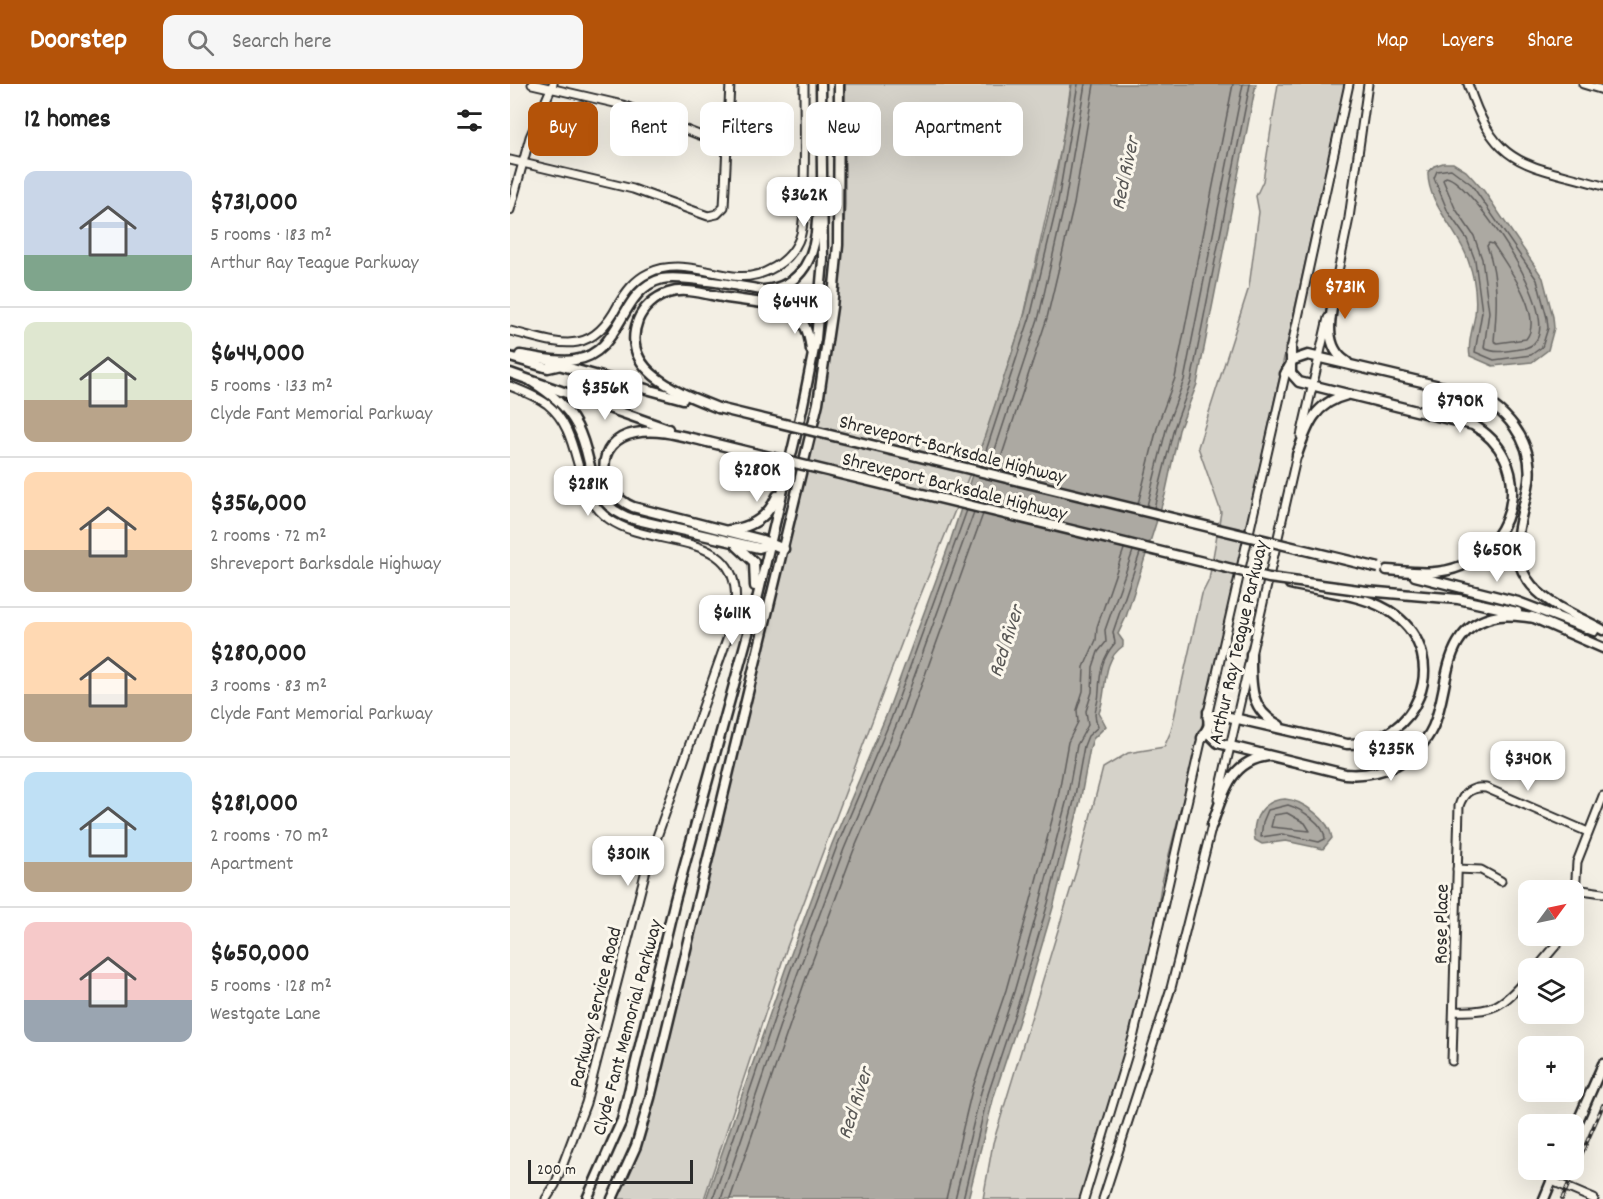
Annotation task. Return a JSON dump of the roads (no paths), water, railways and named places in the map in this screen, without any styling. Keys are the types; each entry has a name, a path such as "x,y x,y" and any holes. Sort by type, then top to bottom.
{"main road":[{"name":"Clyde Fant Memorial Parkway","path":"821,84 821,102"},
{"name":"Clyde Fant Memorial Parkway","path":"612,1199 636,1146 650,1098 818,403 832,307 840,199 839,84"},
{"name":"Clyde Fant Memorial Parkway","path":"587,1199 622,1120 675,900 755,608 811,366 824,260 821,156"},
{"path":"754,290 782,286 802,271 811,260 817,234 821,156"},
{"path":"1338,276 1330,339 1338,355 1355,366"},
{"path":"510,352 573,360 591,354 609,341 637,295 652,283 663,279 684,278 754,290 807,300 820,306"},
{"path":"718,408 675,392 658,380 645,366 638,352 635,336 643,310 659,297 677,291 805,308 832,307"},
{"path":"779,305 794,313 807,328 811,366"},
{"path":"1291,349 1295,380 1473,425 1499,447 1514,482 1512,501 1503,526 1488,547 1471,561 1449,570 1436,572 1383,569"},
{"name":"Shreveport-Barksdale Highway","path":"520,355 718,408 1383,569"},
{"path":"1285,375 1291,363 1303,355 1469,393 1485,399 1510,420 1523,443 1529,468 1529,480 1516,536 1520,565 1526,578 1543,596 1603,633"},
{"path":"510,357 548,368 560,366"},
{"name":"Shreveport Barksdale Highway","path":"510,373 708,442 1269,578 1366,596"},
{"path":"531,381 553,395 572,417 580,434 597,490 603,501 614,511 633,519 729,542 759,548 769,545"},
{"path":"1297,455 1316,412 1330,401 1351,394"},
{"path":"708,442 662,432 643,431 629,434 620,439 608,452 604,469 605,478 612,493 624,504 762,540 769,545 784,549"},
{"path":"724,530 747,526 768,512 786,473"},
{"path":"729,542 742,549 753,562 756,575 755,608"},
{"path":"1383,569 1518,602 1603,633"},
{"path":"1366,596 1474,601 1536,618 1603,648"},
{"path":"1202,738 1208,727 1219,716 1296,731 1347,744 1372,741 1396,729 1414,710 1424,676 1418,646 1396,615 1366,596"},
{"path":"1208,712 1208,727 1213,740 1355,775 1374,773 1396,766 1421,744 1433,726 1445,671 1456,646 1463,637 1484,621 1497,616 1536,618"},
{"path":"1251,654 1251,689 1257,705 1271,721 1296,731"},
{"path":"1212,825 1227,785 1236,771 1252,760 1273,756"},
{"path":"1581,1114 1603,1064"},
{"path":"1544,1199 1552,1180"}],"street":[{"path":"532,84 552,86 623,105 700,135"},
{"path":"729,102 730,84"},
{"path":"510,331 564,344 580,343 594,337 605,327 626,292 634,283 651,272 673,267 734,276 751,276 767,272 781,263 794,249 803,222 804,84"},
{"name":"Arthur Ray Teague Parkway","path":"1084,1199 1134,1034 1291,349 1349,84"},
{"name":"Arthur Ray Teague Parkway","path":"1104,1199 1171,988 1212,825 1338,276 1349,218 1368,84"},
{"path":"1468,84 1487,130 1506,153 1523,163 1603,186"},
{"path":"1583,84 1603,90"},
{"path":"510,210 534,124 552,86"},
{"path":"510,160 633,189 710,217 717,214 723,207 725,156"},
{"name":"Parkway Service Road","path":"510,386 547,404 566,425 586,491 600,512 626,528 706,549 727,568 732,579 736,604 732,625 648,862 586,1103 555,1185 546,1199"},
{"name":"Rose Place","path":"1452,1060 1459,806 1462,798 1469,791 1486,788 1588,832"},
{"path":"1576,880 1577,862 1603,796"},
{"path":"1457,869 1481,870 1502,880"},
{"path":"1584,890 1603,893"},
{"path":"1545,958 1556,946"},
{"path":"1454,1011 1481,1012 1494,1009 1507,1000 1518,988"},
{"path":"1552,1180 1594,1199"}],"water":[{"name":"Red River","path":"1072,84 1256,84 1197,384 1179,430 1165,495 1126,617 1118,634 1123,641 1123,646 1111,660 1108,668 1099,713 1106,726 1093,739 1090,748 1080,802 1054,904 994,1096 968,1199 706,1199 785,970 832,844 886,716 950,542 1025,313 1052,200"},
{"path":"1453,163 1466,171 1484,191 1543,278 1554,328 1548,350 1532,362 1493,366 1470,356 1470,341 1476,308 1472,273 1464,249 1438,206 1429,184 1428,172 1434,166"},
{"path":"1285,799 1307,807 1326,824 1332,838 1323,849 1286,841 1262,844 1255,840 1255,825 1260,812 1270,803"}],"railway":[{"path":"1562,1199 1603,1105"}]}
